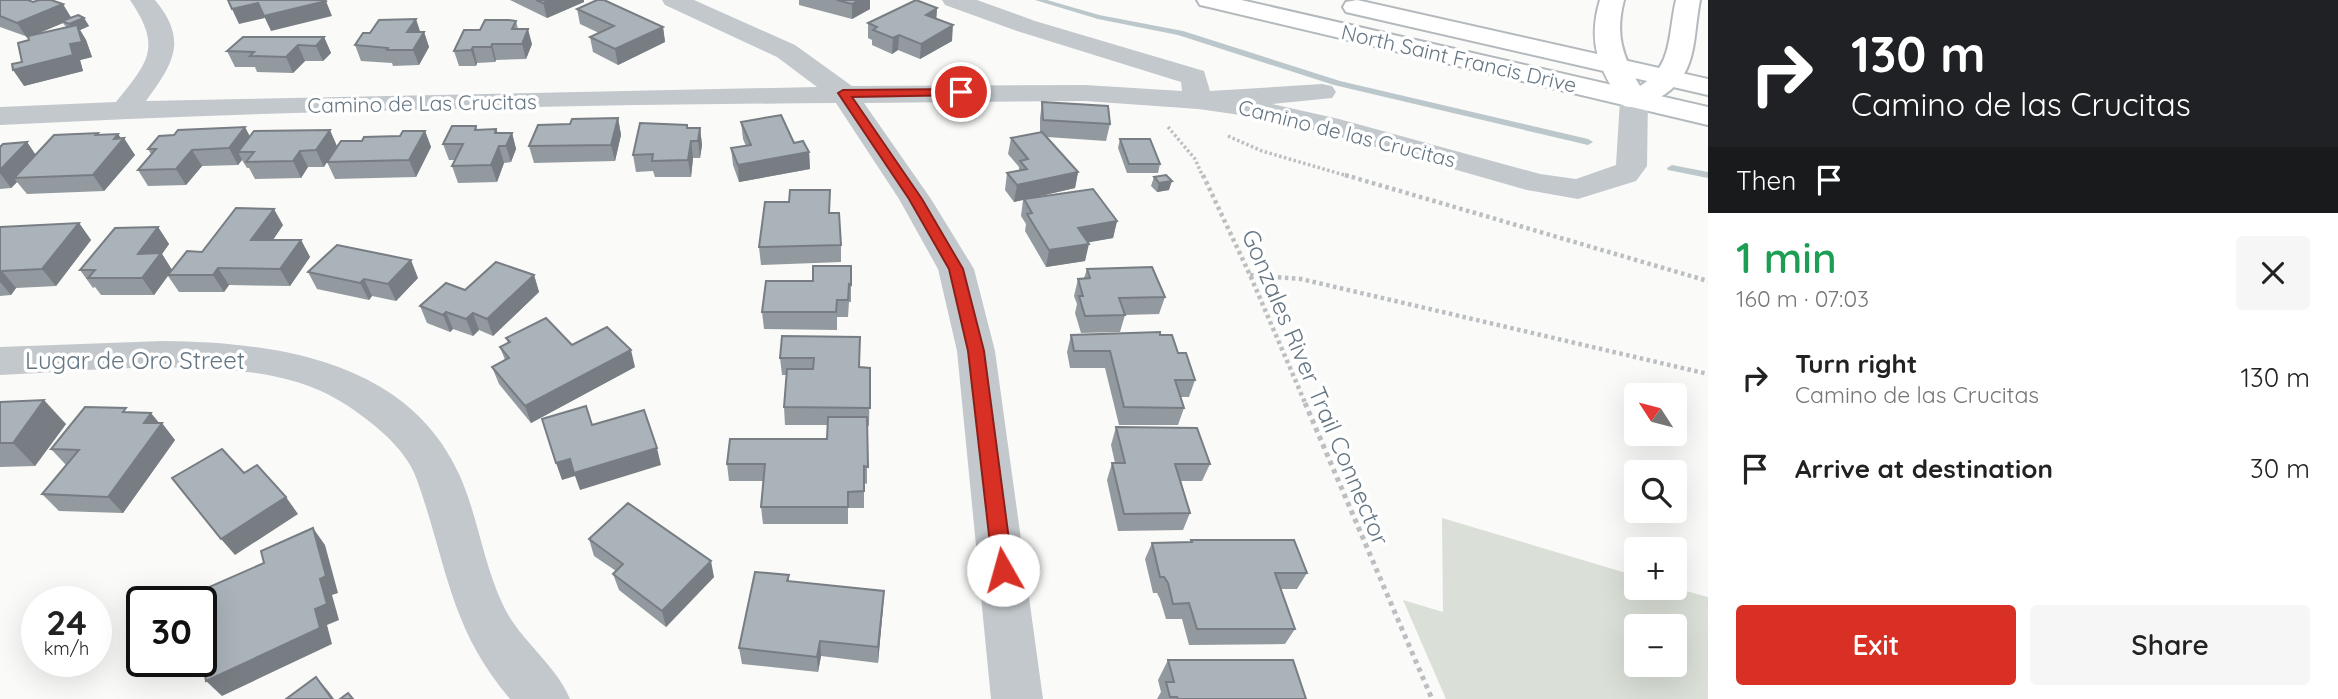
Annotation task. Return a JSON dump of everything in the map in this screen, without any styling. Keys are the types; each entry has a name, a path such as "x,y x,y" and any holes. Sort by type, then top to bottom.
{"main road":[{"name":"North Saint Francis Drive","path":"1209,0 1634,109 1708,116"},
{"path":"1612,0 1605,42 1607,53 1634,109 1671,79 1679,62 1680,35 1688,0"},
{"name":"North Saint Francis Drive","path":"1337,3 1708,87"}],"street":[{"path":"124,110 153,73 163,48 160,26 142,0"},
{"path":"674,0 786,51 843,93 915,199 956,269 976,351 1017,699"},
{"path":"954,0 1026,26 1194,77 1198,100 1322,92"},
{"name":"Camino de Las Crucitas","path":"0,116 124,110 843,93"},
{"name":"Camino de las Crucitas","path":"843,93 1071,93 1198,100 1282,114 1538,183 1578,189 1625,174 1631,166 1634,109"},
{"name":"Lugar de Oro Street","path":"0,361 169,355 237,356 292,366 340,382 359,392 393,418 426,453 438,477 473,593 489,629 512,663 544,699"}],"path":[{"name":"Gonzales River Trail Connector","path":"1155,97 1169,131 1195,159 1250,275 1432,699"},
{"path":"1198,100 1202,124 1262,151 1708,281"},
{"path":"1250,275 1301,279 1708,374"}],"shaded area":[{"path":"1442,518 1624,572 1624,600 1687,600 1687,591 1708,597 1708,699 1446,699 1403,600 1443,612"}],"building":[{"path":"0,0 51,0 63,4 17,23 0,16"},
{"path":"228,0 326,1 264,16 258,3 232,9"},
{"path":"597,0 604,0 663,27 615,49 590,37 614,26 577,9"},
{"path":"837,0 859,0 852,4"},
{"path":"916,0 937,8 926,15 953,25 921,44 899,35 893,38 873,30 877,27 868,23"},
{"path":"78,15 84,18 69,24 62,21"},
{"path":"416,19 407,32 424,32 413,50 387,50 388,48 355,45 363,33 370,33 379,20"},
{"path":"485,20 516,21 512,29 528,29 522,44 492,44 491,47 454,51 464,30 480,30"},
{"path":"77,25 82,42 70,44 73,55 13,70 12,64 22,62 18,43 29,40 28,36"},
{"path":"243,37 324,37 316,46 298,45 286,57 250,56 254,52 227,51"},
{"path":"1042,102 1108,106 1110,124 1043,120"},
{"path":"781,115 794,143 803,141 809,152 738,165 731,148 751,145 741,122"},
{"path":"618,118 611,145 529,146 538,125 570,124 572,119"},
{"path":"640,123 700,128 698,141 691,141 688,160 652,161 653,154 633,155"},
{"path":"452,126 476,126 475,130 496,129 495,133 512,133 506,146 499,146 491,165 452,166 463,144 443,144"},
{"path":"245,127 229,148 192,150 176,169 138,170 156,149 148,149 159,136 174,135 178,130"},
{"path":"330,130 316,150 300,151 293,161 246,162 254,152 238,152 254,131"},
{"path":"403,131 425,131 409,160 327,162 341,141 400,136"},
{"path":"1042,132 1078,172 1017,185 1007,173 1027,169 1020,161 1028,159 1011,138"},
{"path":"98,133 96,135 118,134 114,139 124,138 93,175 14,178 54,135"},
{"path":"1120,139 1150,139 1160,164 1129,164"},
{"path":"27,142 0,170 0,147 3,144"},
{"path":"1166,175 1172,181 1159,183 1154,177"},
{"path":"1093,189 1117,221 1078,228 1089,244 1049,250 1027,214 1032,213 1024,199"},
{"path":"790,190 830,190 829,213 839,213 841,245 759,247 765,202 789,202"},
{"path":"236,208 274,209 251,240 301,240 280,269 218,268 213,275 168,275 187,251 202,252"},
{"path":"79,223 42,269 0,273 0,227"},
{"path":"158,227 138,254 161,253 142,278 88,278 95,270 80,270 115,228"},
{"path":"337,245 411,260 388,284 364,279 360,283 308,272"},
{"path":"496,262 534,275 487,319 473,313 466,319 446,312 443,315 420,306 446,283 465,290"},
{"path":"813,266 851,266 848,300 837,300 836,312 762,312 766,281 813,281"},
{"path":"1152,267 1165,297 1119,298 1125,315 1085,316 1079,296 1083,296 1078,279 1090,278 1087,269"},
{"path":"546,318 572,345 607,327 631,350 525,406 492,367 509,358 500,347 510,342 506,338"},
{"path":"1160,332 1160,335 1172,335 1178,353 1186,353 1195,380 1175,380 1184,408 1124,407 1110,351 1074,351 1071,335"},
{"path":"782,336 860,337 859,367 870,368 870,408 784,407 787,369 813,369 814,358 780,358"},
{"path":"44,400 13,443 0,443 0,402"},
{"path":"586,406 592,425 644,410 657,448 574,473 570,459 556,463 542,419"},
{"path":"85,407 126,408 123,412 151,413 144,423 162,423 108,497 42,494 79,450 51,449"},
{"path":"828,417 867,417 868,467 864,466 864,491 848,492 848,507 761,507 765,464 727,464 730,439 827,439"},
{"path":"1116,427 1197,428 1210,464 1175,464 1190,513 1124,514 1112,463 1125,463"},
{"path":"222,449 244,473 257,465 286,497 221,539 172,478"},
{"path":"628,503 711,561 662,611 613,574 623,564 589,539"},
{"path":"313,528 326,576 320,579 327,604 315,609 320,628 217,676 217,586 211,586 264,563 261,551"},
{"path":"1191,540 1294,540 1307,573 1275,573 1295,629 1197,629 1189,603 1173,604 1168,583 1164,577 1160,577 1152,543 1192,542"},
{"path":"755,572 789,575 787,581 884,591 878,647 820,641 817,657 739,648"},
{"path":"1168,660 1293,660 1306,699 1170,697 1166,682 1174,682"},
{"path":"316,677 332,699 286,699"},
{"path":"348,693 353,699 340,699"}],"waterway":[{"path":"1039,0 1098,17 1180,33 1337,83 1588,142"},
{"path":"1672,168 1708,175"}],"route":[{"path":"961,92 843,93 915,199 956,269 976,351 1003,570"}]}
